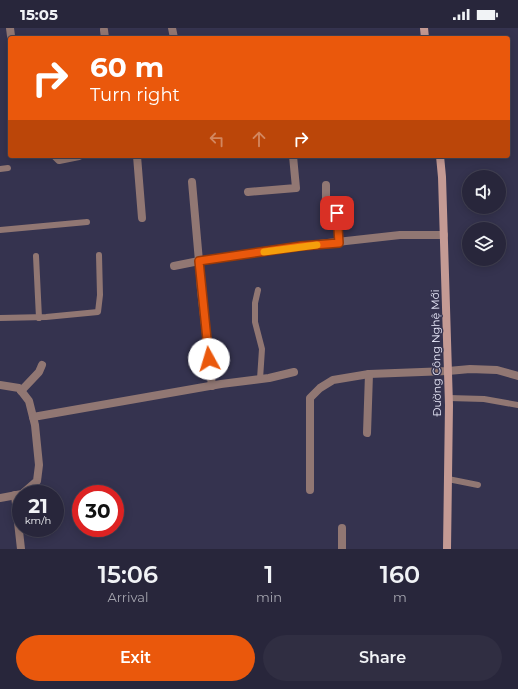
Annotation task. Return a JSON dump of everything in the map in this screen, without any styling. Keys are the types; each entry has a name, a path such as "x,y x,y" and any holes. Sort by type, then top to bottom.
{"street":[{"path":"57,158 59,160 69,158"},
{"path":"137,158 142,218"},
{"path":"248,192 296,188 293,158"},
{"name":"Đường Công Nghệ Mới","path":"440,158 449,398 447,549"},
{"path":"192,182 201,290 212,386"},
{"path":"326,185 326,209 337,213 339,243"},
{"path":"174,266 301,246 400,236 444,235"},
{"path":"22,391 39,372 42,365"},
{"path":"310,490 310,398 320,388 333,380 369,374 448,371 470,368 497,370 518,376"},
{"path":"33,417 294,372"},
{"path":"367,433 369,374"},
{"path":"0,385 19,388 29,401 33,417 39,465 37,481 32,485"},
{"path":"0,498 12,496"},
{"path":"342,528 342,549"},
{"path":"20,537 21,549"}],"lane":[{"path":"0,169 8,168"},
{"path":"0,230 87,222"},
{"path":"0,318 39,318 98,312 100,295 99,255"},
{"path":"36,256 39,318"},
{"path":"258,290 255,303 255,322 262,349 260,379"},
{"path":"449,398 484,399 518,405"},
{"path":"448,479 478,485"}],"slow traffic":[{"path":"264,252 317,245"}],"route":[{"path":"209,359 199,261 301,246 339,243 337,213"}]}
